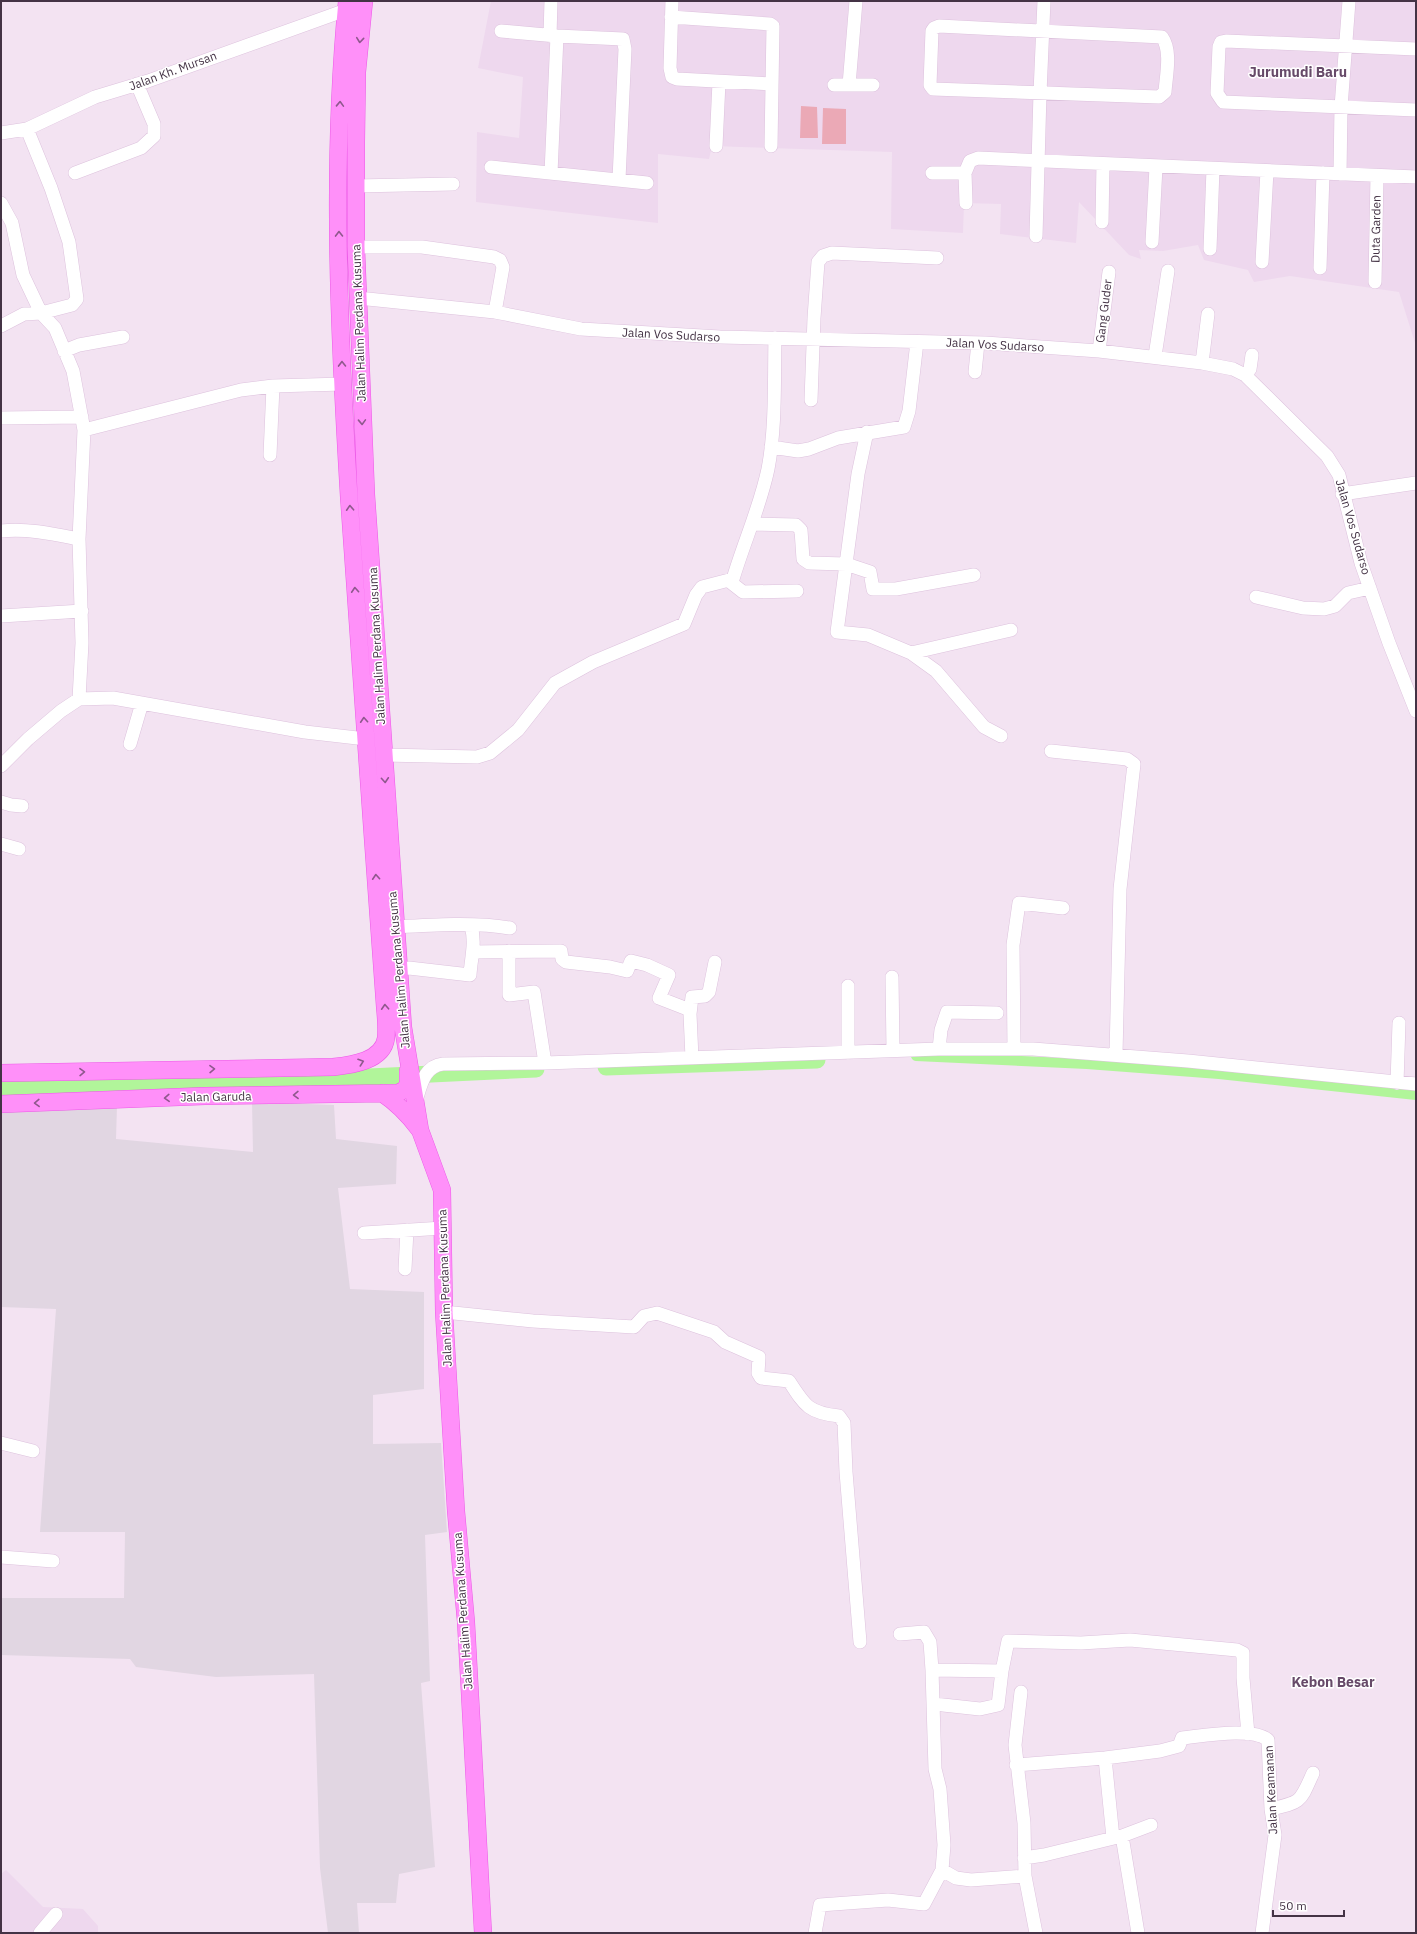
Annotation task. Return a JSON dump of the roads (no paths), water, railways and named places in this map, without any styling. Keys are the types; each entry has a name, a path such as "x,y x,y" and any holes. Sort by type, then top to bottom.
{"main road":[{"name":"Jalan Halim Perdana Kusuma","path":"364,1 357,72 356,247 366,494 371,545 383,755 402,1027 412,1074 420,1130 442,1190 444,1312 456,1511 466,1622 484,1933"},
{"name":"Jalan Halim Perdana Kusuma","path":"1,1073 348,1066 369,1059 378,1053 384,1046 386,1037 385,1007 357,626 343,384 338,156 340,82 346,5"},
{"path":"352,546 371,545"},
{"path":"357,626 375,623"},
{"name":"Jalan Garuda","path":"1,1104 205,1096 398,1093 406,1089 412,1074"},
{"path":"382,1094 397,1103 410,1116 420,1130"}],"street":[{"path":"551,1 553,36 551,173"},
{"path":"672,1 670,68 672,77 677,79 719,82 772,84"},
{"path":"849,85 856,1"},
{"path":"1036,236 1044,1"},
{"path":"1340,174 1341,108 1349,1"},
{"name":"Jalan Kh. Mursan","path":"1,133 27,129 95,97 138,84 346,5"},
{"path":"671,17 770,24 773,26 771,146"},
{"path":"939,26 1043,32 1156,36 1162,37 1166,42 1168,59 1165,92 1159,97 1040,93 933,89 930,85 932,32 934,28 939,26"},
{"path":"501,32 623,39 625,50 619,179"},
{"path":"1416,49 1345,45 1221,42 1219,47 1217,93 1223,102 1416,110"},
{"path":"716,146 719,82"},
{"path":"75,173 141,148 154,136 154,124 138,84"},
{"path":"834,85 872,85"},
{"path":"1,326 24,314 41,313 72,305 77,299 78,291 69,242 51,188 27,129"},
{"path":"966,203 965,173 970,161 978,158 1416,178"},
{"path":"1102,222 1103,164"},
{"path":"491,167 647,183"},
{"path":"1152,242 1156,167"},
{"path":"1210,249 1214,169"},
{"path":"1262,262 1267,172"},
{"path":"932,173 965,173"},
{"path":"1320,268 1323,173"},
{"name":"Duta Garden","path":"1375,282 1377,176"},
{"path":"356,186 453,184"},
{"path":"1,203 12,223 23,275 41,313 55,328 73,371 82,417 84,430 79,539 82,643 79,699"},
{"path":"356,247 422,247 494,257 500,260 503,267 495,312"},
{"path":"811,400 818,262 822,256 832,253 937,258"},
{"path":"1155,356 1168,271"},
{"name":"Gang Guder","path":"1099,351 1109,272"},
{"name":"Jalan Vos Sudarso","path":"358,298 495,312 581,329 652,334 978,343 1155,356 1233,369 1245,376 1327,456 1339,475 1342,494 1370,588 1416,711"},
{"path":"1202,363 1208,314"},
{"path":"64,351 79,345 123,337"},
{"path":"383,755 477,757 490,753 518,730 555,683 593,662 684,624 696,595 702,588 733,579 764,488 771,447 775,338"},
{"path":"771,447 798,451 809,449 838,438 867,432 904,428 909,411 917,342"},
{"path":"975,372 978,343"},
{"path":"1245,376 1250,369 1252,355"},
{"path":"84,430 233,392 274,386 343,384"},
{"path":"270,455 274,386"},
{"path":"1,418 82,417"},
{"path":"867,432 858,474 837,632 868,635 911,653 936,672 984,727 1001,736"},
{"path":"1342,494 1416,483"},
{"path":"753,524 796,525 801,530 803,559 809,563 846,564 870,572 873,589 896,589 974,576"},
{"path":"1,531 15,529 79,539"},
{"path":"729,581 743,592 797,591"},
{"path":"1256,597 1303,608 1324,609 1335,606 1348,593 1370,588"},
{"path":"1,616 82,611"},
{"path":"911,653 1011,630"},
{"path":"1,766 28,739 61,711 79,699 113,698 305,732 366,739"},
{"path":"130,744 142,703"},
{"path":"1051,751 1127,759 1134,764 1120,889 1116,1054"},
{"path":"1,802 22,806"},
{"path":"1,844 19,849"},
{"path":"1014,1049 1013,945 1019,903 1063,908"},
{"path":"398,969 409,968 470,975 471,960 474,952 471,926"},
{"path":"395,927 497,926 510,928"},
{"path":"509,951 509,995 534,992 545,1063"},
{"path":"474,952 561,951 562,959 566,962 610,967 627,971 631,961 647,965 669,975 659,998 690,1010"},
{"path":"692,1058 690,1010 692,996 705,996 709,992 715,962"},
{"path":"892,977 893,1050"},
{"path":"848,986 848,1053"},
{"path":"939,1049 941,1030 948,1012 997,1013"},
{"path":"1396,1083 1399,1023"},
{"path":"412,1074 443,1064 545,1063 692,1058 763,1051 848,1053 893,1050 1014,1049 1116,1054 1416,1084"},
{"path":"364,1233 443,1228"},
{"path":"405,1269 407,1230"},
{"path":"444,1312 534,1321 634,1327 644,1316 657,1313 714,1332 725,1342 759,1357 758,1373 761,1378 789,1382 805,1405 823,1415 839,1416 844,1423 846,1472 860,1642"},
{"path":"1,1443 33,1451"},
{"path":"1,1557 53,1561"},
{"path":"815,1933 820,1904 888,1900 924,1904 942,1870 944,1845 940,1789 934,1769 934,1704 930,1642 924,1632 900,1634"},
{"path":"934,1704 980,1709 998,1705 1002,1671 1008,1641 1081,1643 1130,1640 1238,1650 1243,1653 1243,1678 1248,1734 1182,1738 1182,1744 1173,1748 1105,1758 1016,1764"},
{"path":"932,1670 1002,1671"},
{"path":"1021,1692 1014,1744 1024,1823 1025,1876 1036,1933"},
{"name":"Jalan Keamanan","path":"1248,1734 1263,1736 1268,1740 1271,1809 1274,1835 1262,1933"},
{"path":"1105,1758 1118,1837 1138,1933"},
{"path":"1271,1809 1297,1802 1302,1797 1313,1773"},
{"path":"1024,1858 1044,1855 1118,1837 1151,1825"},
{"path":"942,1870 956,1878 971,1880 1025,1876"},
{"path":"40,1933 56,1914"}],"waterway":[{"path":"916,1056 1087,1064 1219,1074 1416,1095"},
{"path":"606,1067 817,1060"},
{"path":"1,1088 242,1083 536,1069"}],"district":[{"name":"Jurumudi Baru","path":"1298,72"},
{"name":"Kebon Besar","path":"1333,1682"}]}
